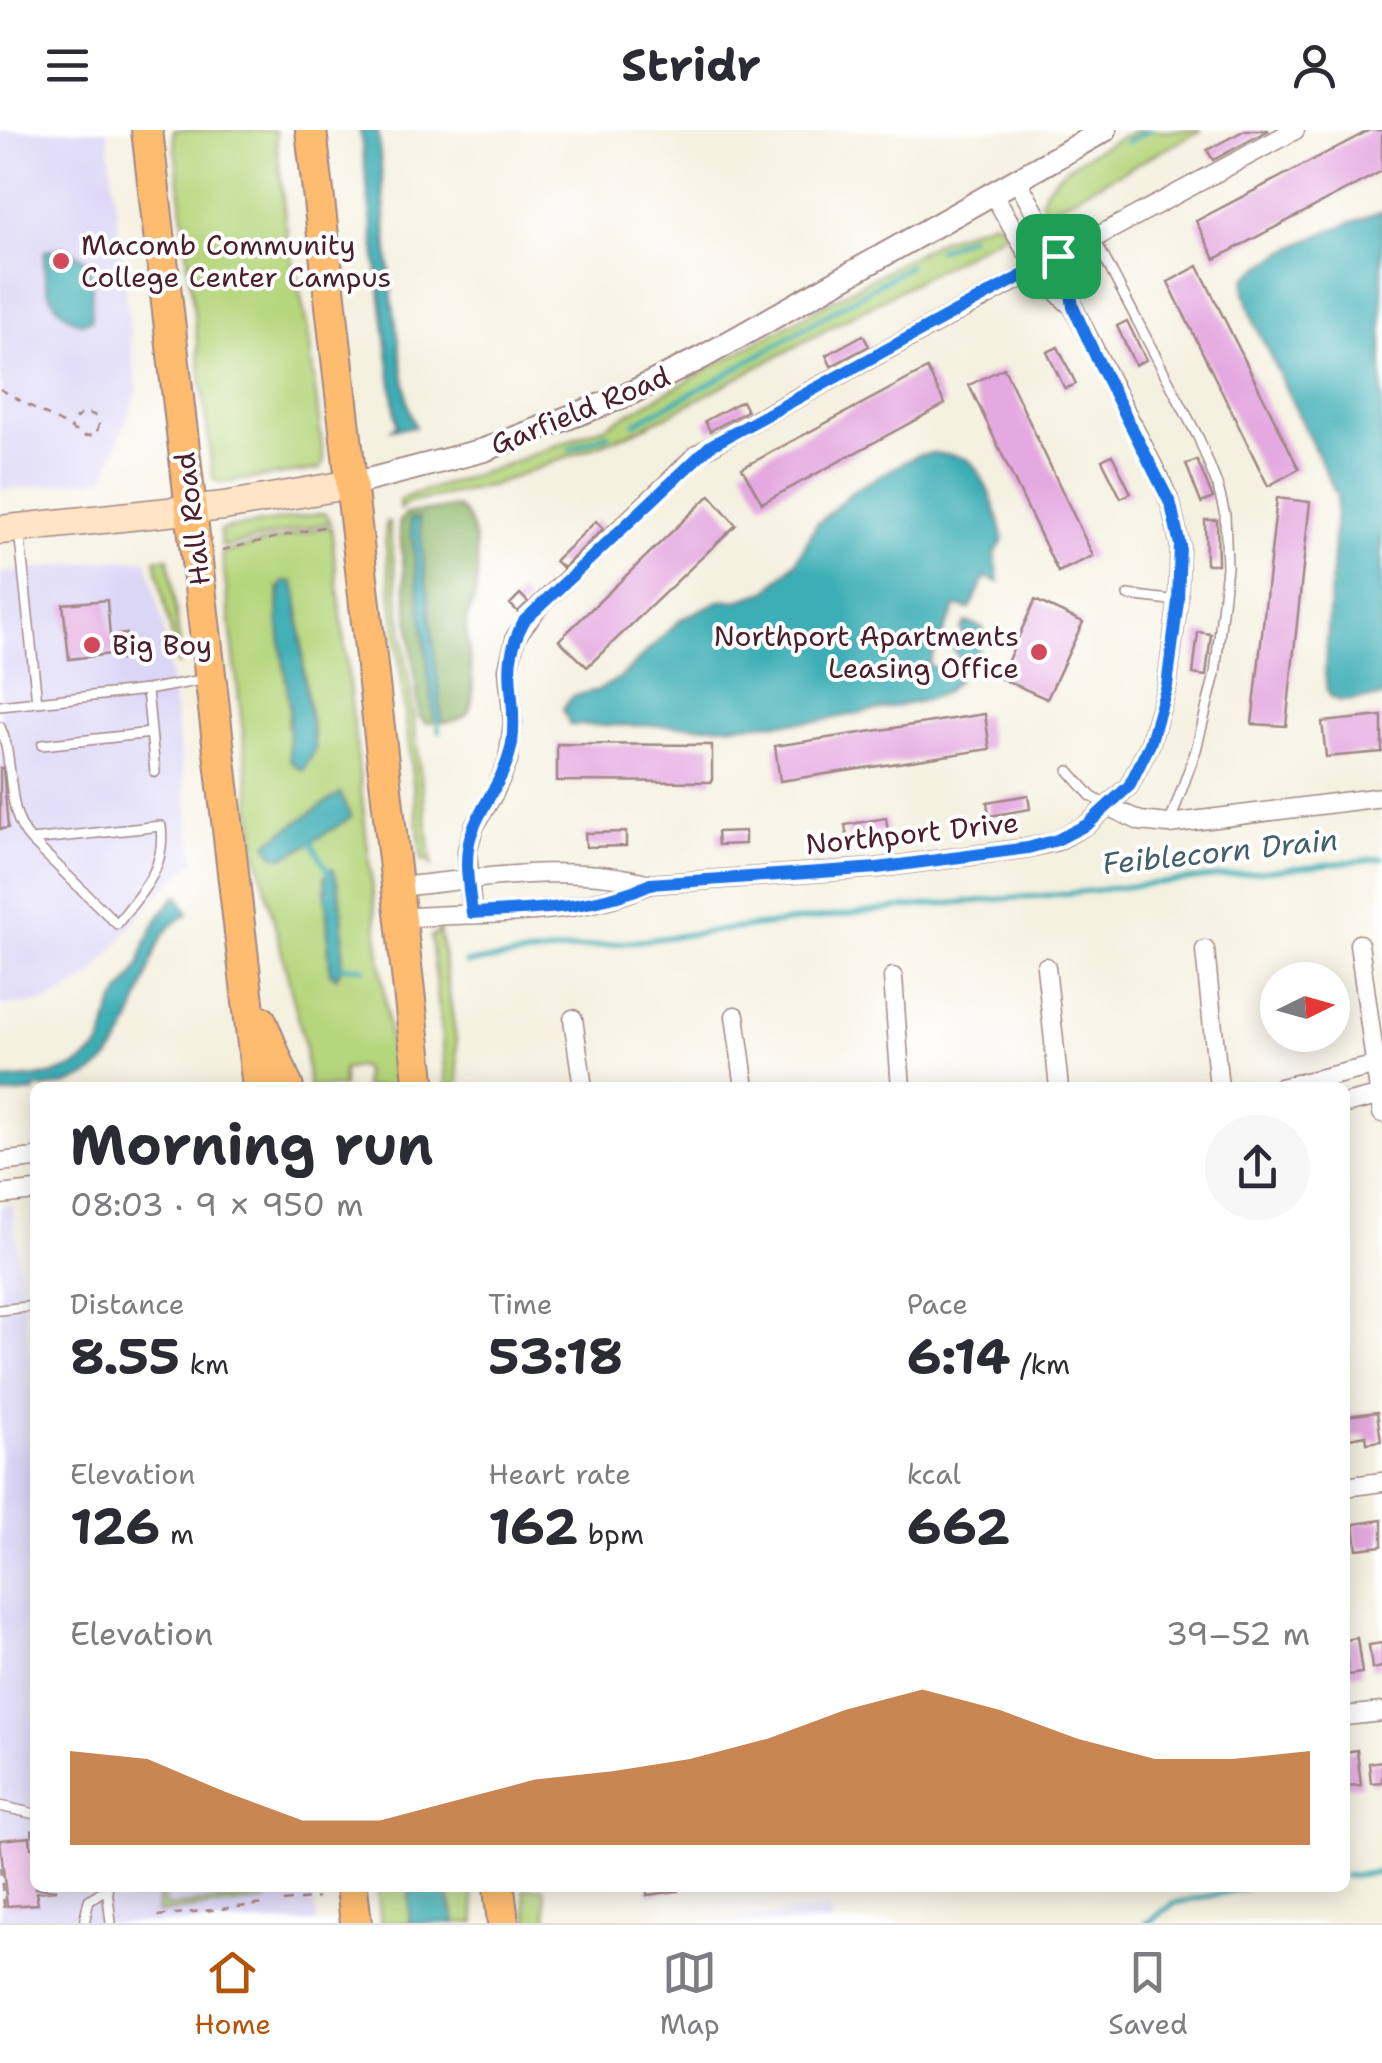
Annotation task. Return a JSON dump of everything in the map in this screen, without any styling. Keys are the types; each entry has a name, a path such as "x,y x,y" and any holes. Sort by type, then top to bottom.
{"highway":[{"name":"Hall Road","path":"147,130 257,1082"},
{"path":"311,130 419,1082"},
{"path":"248,990 286,1082"},
{"path":"352,1892 356,1923"},
{"path":"499,1892 503,1923"}],"main road":[{"name":"Garfield Road","path":"9,528 191,509 353,484"}],"street":[{"name":"Garfield Road","path":"353,484 484,450 626,395 721,347 1106,130"},
{"path":"472,913 468,880 470,838 502,777 510,750 513,724 508,669 524,621 710,446 1295,130"},
{"name":"Northport Drive","path":"398,887 593,875 621,876 650,884 877,868 1028,848 1072,834 1110,807 1129,786 1150,744 1167,686 1178,601 1180,545 1171,505 1073,307 1069,281 1058,256 1017,180"},
{"name":"Northport Drive","path":"994,194 1036,269 1073,307"},
{"path":"1110,807 1140,821 1169,824 1382,797"},
{"name":"Northport Drive","path":"402,918 591,903 623,896 650,884"},
{"path":"1350,1104 1381,1101 1380,1064 1359,944"},
{"path":"1205,950 1218,1082"},
{"path":"1046,967 1058,1082"},
{"path":"893,977 901,1082"},
{"path":"735,1016 744,1082"},
{"path":"574,1019 582,1082"},
{"path":"1305,1082 1380,1064"},
{"path":"0,1162 30,1159"},
{"path":"0,1195 30,1192"},
{"path":"1350,1486 1382,1482"},
{"path":"1350,1715 1382,1712"}],"lane":[{"path":"1094,238 1198,438 1225,515 1227,566 1215,674 1196,750 1169,824"},
{"path":"9,528 37,702"},
{"path":"1128,596 1178,601"},
{"path":"0,706 147,690 210,678"},
{"path":"147,690 156,772"},
{"path":"0,729 7,743 18,827 31,840 117,924 154,876 164,847 162,826 31,840"},
{"path":"42,745 151,734"},
{"path":"1069,771 1091,796 1110,807"},
{"path":"0,1310 30,1307"},
{"path":"0,1806 30,1813"},
{"path":"84,1923 89,1900 101,1892"},
{"path":"107,1892 111,1923"}],"path":[{"path":"0,389 71,429 84,436 96,435 99,424 94,416 84,412 71,429"},
{"path":"222,550 331,524"},
{"path":"0,1867 5,1914"},
{"path":"282,1902 318,1898"},
{"path":"158,1916 265,1904"}],"shaded area":[{"name":"Macomb Community College Center Campus","path":"0,130 107,130 137,392 104,479 0,490"},
{"path":"147,560 163,625 195,861 154,897 93,975 48,1002 0,1006 0,573"},
{"path":"12,1204 30,1364 30,1892 313,1892 317,1923 0,1923 0,1206"},
{"path":"829,1909 831,1923 710,1923"}],"green space":[{"path":"173,130 275,130 287,235 308,330 324,463 320,469 222,483 213,479"},
{"path":"1136,130 1202,130 1045,212 1041,199 1057,177 1082,158"},
{"path":"993,221 1007,232 667,416 493,485 409,503 400,509 399,501 411,495 503,466 604,427 941,240"},
{"path":"457,507 470,523 477,560 475,595 466,625 472,703 461,718 425,723 419,716 399,523 406,514"},
{"path":"325,513 331,522 222,547 223,529"},
{"path":"386,522 432,866 427,860 422,861"},
{"path":"331,526 394,1082 364,1082 364,1070 359,1066 343,1070 343,1082 308,1082 304,1042 257,853 222,553","holes":["278,588 299,609 305,685 314,736 287,726 290,709","351,817 283,857 274,855 268,843 295,825","325,877 336,879 342,919 342,960 330,972"]},
{"path":"169,558 181,655 178,666 155,559"},
{"path":"439,928 459,1082 446,1082 431,936"},
{"path":"253,1892 264,1892 265,1901 158,1913 158,1895 163,1896 166,1907 253,1897"},
{"path":"377,1892 411,1892 410,1923 381,1923"},
{"path":"445,1892 472,1892 476,1923 455,1923"},
{"path":"525,1892 544,1892 548,1923 529,1923"}],"water":[{"path":"360,130 378,130 392,298 415,427 392,429 397,425"},
{"path":"1382,211 1382,697 1342,701 1332,698 1327,690 1325,672 1337,496 1254,322 1245,279 1292,248"},
{"path":"66,247 88,262 92,275 91,320 80,323 54,302 46,284 45,251"},
{"path":"918,455 959,456 979,472 1003,540 995,554 999,582 985,577 970,609 956,606 928,664 958,680 944,693 820,721 717,726 570,725 563,709 572,696 598,690 621,677 681,619 719,601 766,592 796,562 816,525 854,490"},
{"path":"410,519 419,519 442,719 434,719"},
{"path":"284,581 293,582 297,595 315,750 303,771 290,761 289,754 289,706 278,605"},
{"path":"966,622 983,628 986,639 978,647 978,654 966,660 953,649 957,641 964,639 961,629"},
{"path":"340,793 351,817 303,848 283,857 274,855 267,843"},
{"path":"332,868 343,923 342,957 336,978 330,972 325,877"},
{"path":"178,895 188,914 160,940 131,1021 111,1056 81,1079 30,1082 30,1092 0,1095 0,1080 55,1074 91,1056 103,1040 115,1001 133,977 164,910"},
{"path":"447,1892 455,1923 410,1923 409,1894"}],"building":[{"path":"1245,130 1269,130 1213,160 1207,150"},
{"path":"1370,130 1382,130 1382,171 1215,259 1196,221"},
{"path":"1198,266 1299,469 1268,486 1168,282"},
{"path":"1127,321 1146,360 1135,365 1117,326"},
{"path":"863,335 869,346 831,366 826,355"},
{"path":"1058,347 1076,384 1065,389 1047,352"},
{"path":"1004,368 1093,556 1058,572 969,385"},
{"path":"927,369 945,404 762,503 742,468"},
{"path":"742,401 747,411 710,431 705,421"},
{"path":"1112,455 1131,493 1121,498 1102,460"},
{"path":"1197,460 1213,498 1201,503 1186,464"},
{"path":"710,495 736,525 587,667 559,640"},
{"path":"1277,498 1310,502 1286,726 1252,724"},
{"path":"1205,520 1217,520 1218,564 1206,564"},
{"path":"596,521 603,529 563,568 555,561"},
{"path":"520,594 528,602 518,612 510,604"},
{"path":"107,600 110,636 126,634 128,659 120,660 120,653 69,659 63,604"},
{"path":"1035,600 1083,622 1047,699 1000,678"},
{"path":"1198,632 1211,634 1206,676 1193,674"},
{"path":"985,714 990,749 780,781 775,746"},
{"path":"1382,716 1382,752 1326,757 1322,722"},
{"path":"557,744 712,745 712,782 557,781"},
{"path":"0,768 8,828 0,829"},
{"path":"1028,795 1030,809 989,816 987,802"},
{"path":"886,818 888,831 847,837 845,825"},
{"path":"745,831 745,844 718,845 717,832"},
{"path":"626,832 626,846 586,847 585,833"},
{"path":"1377,1412 1381,1441 1367,1443 1366,1435 1350,1438 1350,1416"},
{"path":"1382,1520 1382,1546 1357,1549 1354,1524"},
{"path":"1357,1638 1362,1673 1350,1675 1350,1639"},
{"path":"1382,1643 1382,1667 1372,1669 1369,1645"},
{"path":"1357,1750 1361,1785 1350,1786 1350,1751"},
{"path":"1382,1761 1382,1782 1371,1783 1369,1763"},
{"path":"30,1837 30,1892 36,1892 38,1904 7,1906 0,1840"}],"waterway":[{"path":"1126,142 1149,130"},
{"path":"938,250 970,236"},
{"path":"635,423 725,375 909,266"},
{"path":"570,449 608,434"},
{"path":"437,717 439,732"},
{"name":"Feiblecorn Drain","path":"308,836 330,874"},
{"name":"Feiblecorn Drain","path":"466,963 905,907 1062,894 1382,858"},
{"name":"Feiblecorn Drain","path":"340,966 364,968"},
{"path":"1350,1875 1382,1872"},
{"path":"1147,1923 1175,1903 1228,1892"}],"place":[{"name":"Macomb Community College Center Campus","path":"61,261"},
{"name":"Big Boy","path":"92,645"},
{"name":"Northport Apartments Leasing Office","path":"1039,652"}],"route":[{"path":"1058,256 1069,281 1073,307 1171,505 1180,545 1178,601 1167,686 1150,744 1129,786 1110,807 1072,834 1028,848 877,868 650,884 623,896 591,903 472,913 467,851 474,826 508,760 513,724 508,669 524,621 695,456 1058,256"}]}
